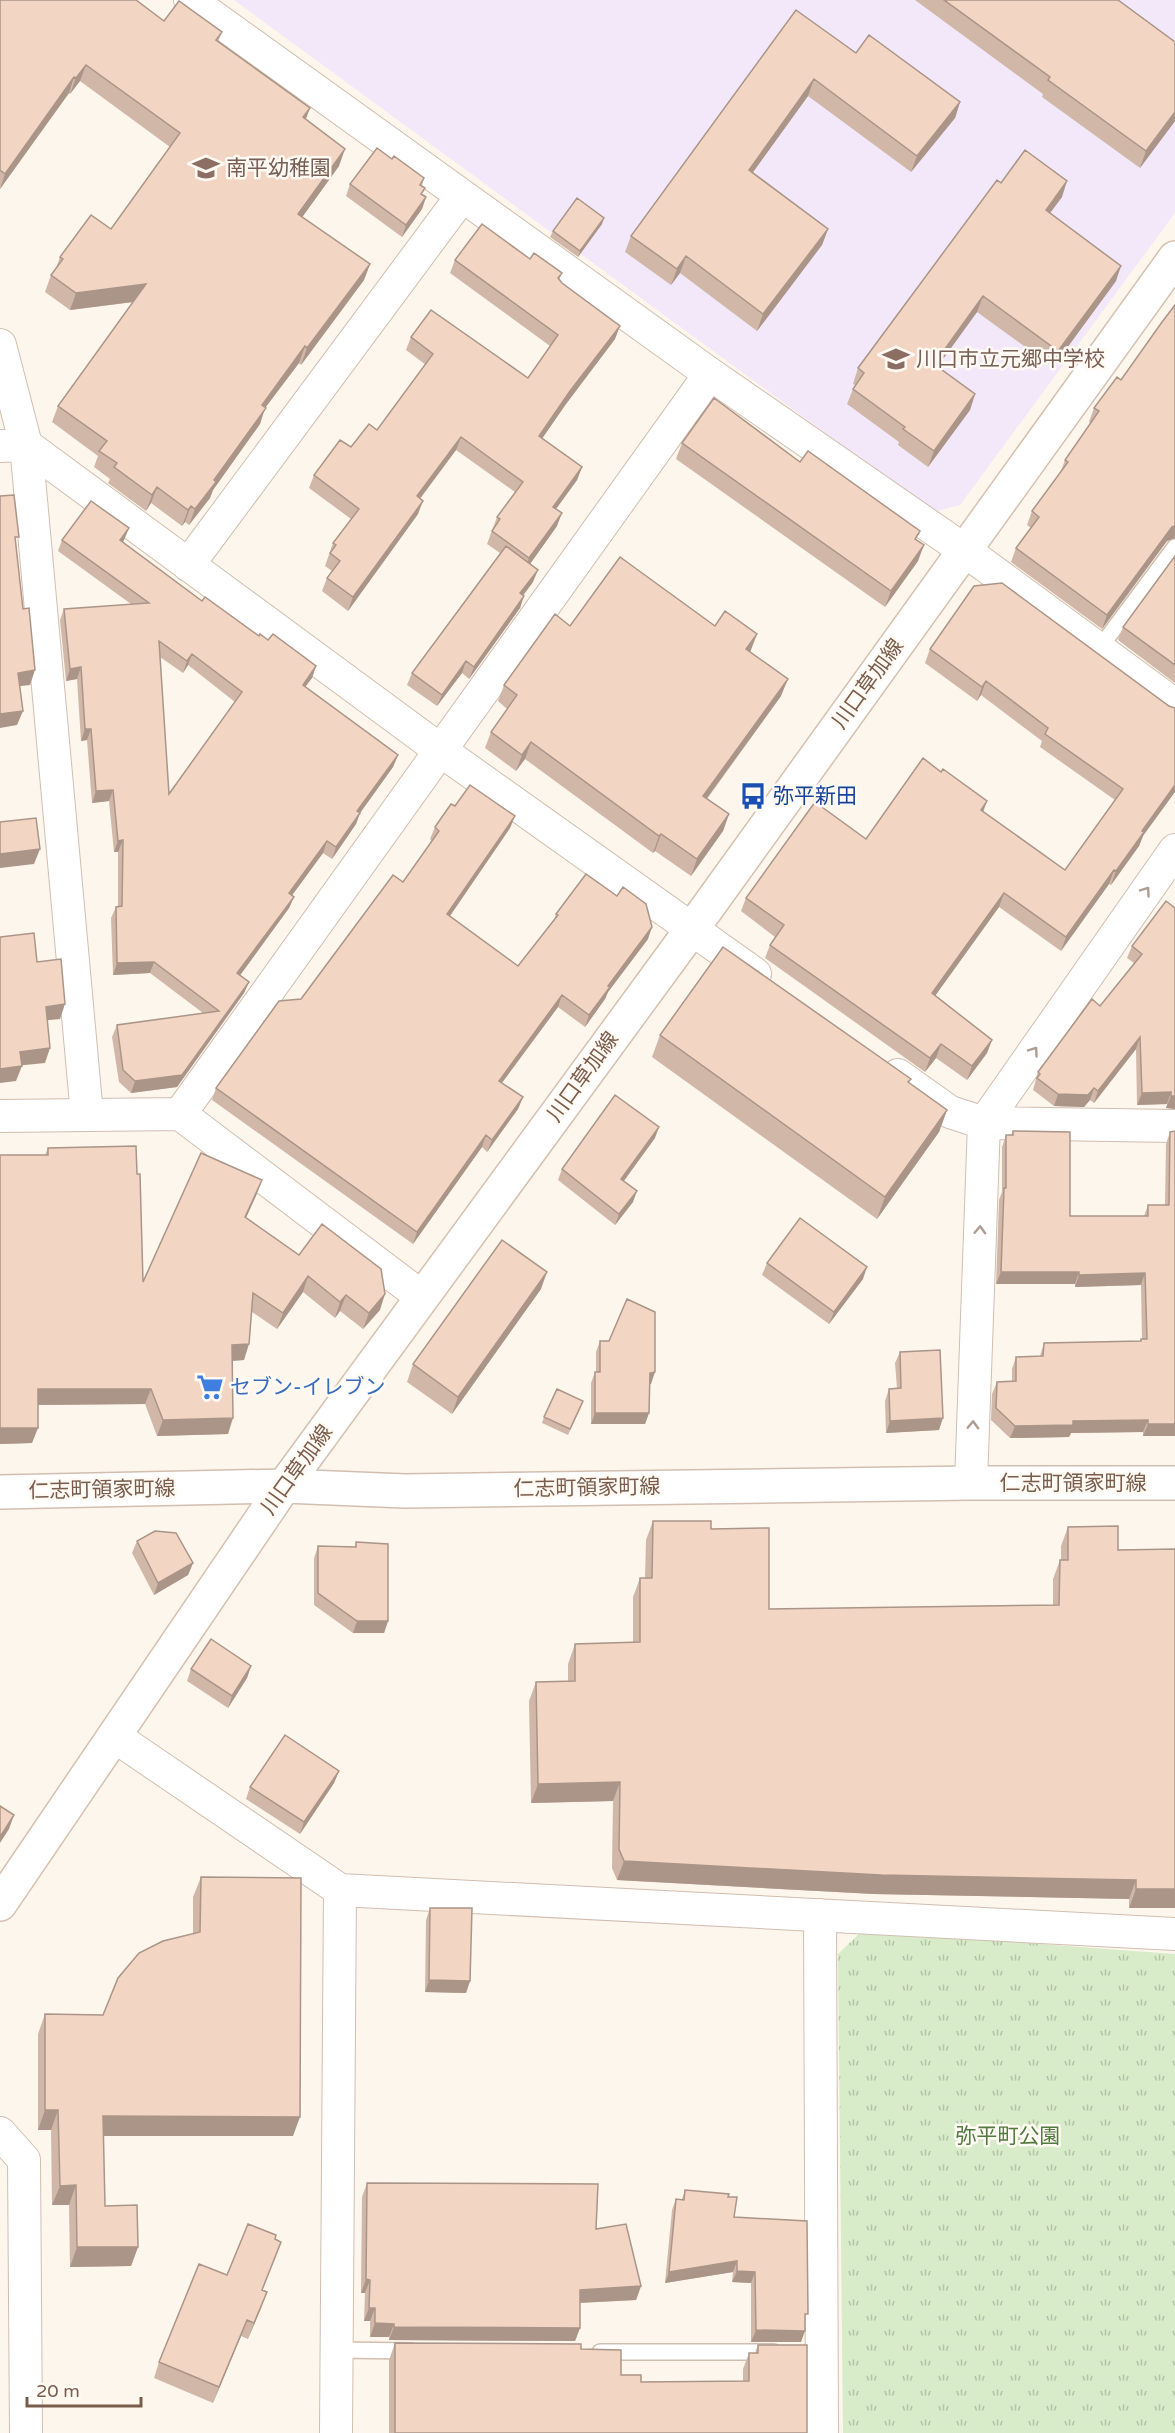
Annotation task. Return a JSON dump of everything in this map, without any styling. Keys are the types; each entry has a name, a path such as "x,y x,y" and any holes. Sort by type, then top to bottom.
{"main road":[{"name":"川口草加線","path":"0,1904 284,1486 692,929 1175,258"},
{"name":"仁志町領家町線","path":"0,1492 284,1486 405,1491 971,1483 1175,1483"}],"street":[{"path":"190,0 710,374 964,550 1175,705"},
{"path":"188,565 462,196"},
{"path":"0,345 87,1115"},
{"path":"180,1114 710,374"},
{"path":"13,446 188,565 440,750 778,990"},
{"path":"971,1483 984,1123 1175,850"},
{"path":"873,1058 950,1112 984,1123 1175,1126"},
{"path":"0,1116 180,1114 422,1297"},
{"path":"114,1736 340,1890 1175,1934"},
{"path":"336,2433 340,1890"},
{"path":"820,1915 816,2352 822,2433"},
{"path":"0,2133 24,2160 26,2433"}],"lane":[{"path":"1099,649 1175,547"},
{"path":"337,2350 431,2351"},
{"path":"585,2351 787,2352"}],"shaded area":[{"name":"川口市立元郷中学校","path":"234,0 1175,0 1175,213 960,505 933,512"}],"green space":[{"name":"弥平町公園","path":"862,1931 1175,1954 1175,2433 843,2433 838,1954"}],"building":[{"path":"0,0 136,0 164,21 179,1 222,32 216,40 310,108 303,117 345,149 298,214 370,264 262,405 266,408 195,509 191,506 188,510 157,487 152,495 114,467 117,463 99,451 107,441 58,406 146,284 76,293 51,275 63,259 60,257 91,215 111,229 180,133 86,65 76,78 74,77 5,174 0,170"},
{"path":"944,0 1118,0 1175,42 1175,112 1146,151 1048,80 1050,77"},
{"path":"796,10 856,53 869,35 960,102 917,156 814,79 749,170 828,229 763,314 686,256 677,269 631,236"},
{"path":"377,148 392,159 394,156 424,178 420,185 425,188 421,194 426,197 406,225 350,184"},
{"path":"1025,150 1067,181 1046,210 1121,266 1058,351 983,296 934,364 975,394 934,451 853,389 864,373 858,368 997,180 1001,183"},
{"path":"577,198 604,218 580,251 553,231"},
{"path":"482,224 530,259 534,253 562,273 558,278 562,283 620,326 539,436 582,467 553,507 562,513 529,558 492,531 500,519 497,517 523,482 461,437 417,496 423,501 353,597 327,578 340,561 330,553 336,545 333,543 359,509 314,475 340,440 351,447 369,424 377,430 433,354 411,337 431,310 528,378 558,335 455,260"},
{"path":"1175,305 1175,526 1107,615 1016,548 1039,517 1032,511 1068,462 1065,460 1099,411 1094,408 1117,377 1121,380"},
{"path":"714,398 800,462 808,451 920,531 915,539 924,545 891,591 682,443"},
{"path":"14,495 19,537 15,537 23,609 29,608 35,670 18,673 23,711 0,714 0,496"},
{"path":"91,501 129,528 120,540 202,601 205,597 259,636 260,634 268,640 273,634 316,666 303,685 398,755 357,811 360,813 336,847 327,841 289,893 294,897 237,973 249,982 182,1075 135,1081 123,1070 117,1025 219,1011 154,962 117,963 116,907 122,906 123,840 118,841 113,790 96,791 91,729 85,729 81,667 70,669 64,609 149,603 62,540","holes":["159,641 187,661 192,654 242,692 169,794"]},
{"path":"506,546 538,570 520,593 524,596 474,667 466,661 442,695 412,673"},
{"path":"1175,556 1175,665 1123,627"},
{"path":"620,557 715,626 725,611 757,634 746,649 788,679 703,796 729,814 697,859 661,834 659,836 531,742 522,755 491,732 517,695 504,685 555,614 570,626"},
{"path":"1002,583 1169,706 1175,708 1175,785 1142,831 1144,832 1066,937 1004,893 932,993 992,1040 972,1066 941,1044 930,1058 770,945 784,925 746,898 815,802 866,839 923,758 941,772 943,769 987,801 981,810 1065,870 1123,789 1045,734 1048,728 986,681 982,687 930,649 974,586"},
{"path":"470,785 515,816 447,914 518,966 558,915 556,914 586,874 617,896 623,887 646,904 652,927 589,1015 562,995 499,1081 523,1097 492,1140 486,1135 417,1232 216,1088 279,1001 301,999 393,875 403,882 439,831 435,827 451,804 455,806"},
{"path":"36,818 40,849 0,854 0,822"},
{"path":"1166,901 1175,908 1175,1096 1171,1096 1171,1092 1142,1093 1140,1037 1098,1091 1094,1088 1088,1095 1058,1094 1037,1078 1040,1074 1038,1072 1092,999 1100,1006 1142,954 1132,946"},
{"path":"34,933 37,962 61,959 65,1004 46,1007 50,1048 20,1052 22,1066 0,1069 0,937"},
{"path":"723,947 911,1079 908,1082 947,1110 885,1197 660,1035"},
{"path":"615,1095 659,1127 621,1179 637,1191 619,1214 562,1169"},
{"path":"1013,1131 1070,1132 1070,1216 1148,1216 1148,1205 1169,1205 1170,1132 1175,1131 1175,1424 1148,1424 1148,1420 1073,1421 1073,1425 1015,1426 996,1408 997,1382 1016,1381 1016,1357 1043,1356 1044,1343 1147,1339 1145,1273 1079,1275 1079,1272 1001,1272 1004,1188 1006,1188 1006,1135 1013,1135"},
{"path":"136,1146 137,1174 140,1174 143,1282 201,1153 262,1180 245,1217 299,1255 322,1224 381,1269 385,1294 369,1313 346,1295 340,1302 308,1276 283,1313 253,1293 249,1344 232,1345 233,1418 163,1420 151,1389 38,1389 38,1428 0,1428 0,1155 48,1155 48,1148"},
{"path":"800,1218 867,1267 834,1312 767,1263"},
{"path":"502,1240 547,1272 458,1397 413,1364"},
{"path":"627,1299 655,1312 655,1372 650,1373 649,1413 595,1413 595,1372 600,1372 600,1341 609,1341"},
{"path":"940,1350 943,1418 890,1421 889,1389 901,1388 900,1352"},
{"path":"557,1389 583,1401 570,1429 544,1417"},
{"path":"653,1521 711,1521 711,1529 769,1528 769,1609 1059,1605 1060,1560 1068,1560 1068,1527 1118,1526 1118,1550 1175,1549 1175,1889 1136,1889 1136,1880 881,1875 624,1861 619,1849 620,1782 538,1784 536,1682 575,1681 575,1644 640,1642 640,1578 652,1578"},
{"path":"155,1531 176,1533 193,1563 158,1583 137,1541"},
{"path":"356,1542 388,1544 388,1621 357,1621 318,1593 318,1546 356,1547"},
{"path":"211,1639 251,1666 232,1696 191,1669"},
{"path":"285,1735 339,1771 304,1822 250,1787"},
{"path":"0,1806 14,1815 0,1837"},
{"path":"201,1877 301,1878 300,2117 103,2116 105,2206 137,2205 138,2247 77,2247 76,2185 60,2186 58,2110 45,2110 45,2014 103,2015 118,1978 139,1953 163,1941 200,1932"},
{"path":"430,1908 472,1908 470,1981 429,1980"},
{"path":"367,2183 598,2184 596,2229 626,2224 641,2286 580,2290 580,2328 394,2327 394,2324 375,2323 375,2308 369,2308 370,2280 366,2279"},
{"path":"685,2190 729,2194 728,2197 737,2197 734,2217 807,2221 808,2314 805,2314 805,2331 756,2330 755,2272 737,2271 737,2261 669,2272 676,2199 684,2200"},
{"path":"248,2224 276,2235 275,2239 281,2242 262,2290 267,2292 254,2323 247,2320 219,2387 159,2362 199,2264 227,2275"},
{"path":"395,2343 581,2344 581,2349 621,2350 621,2375 641,2375 641,2382 749,2381 749,2353 758,2353 758,2345 807,2345 807,2433 395,2433"}],"place":[{"name":"南平幼稚園","path":"206,168"},
{"name":"川口市立元郷中学校","path":"896,359"},
{"name":"弥平新田","path":"753,796"},
{"name":"セブン-イレブン","path":"210,1387"}]}
